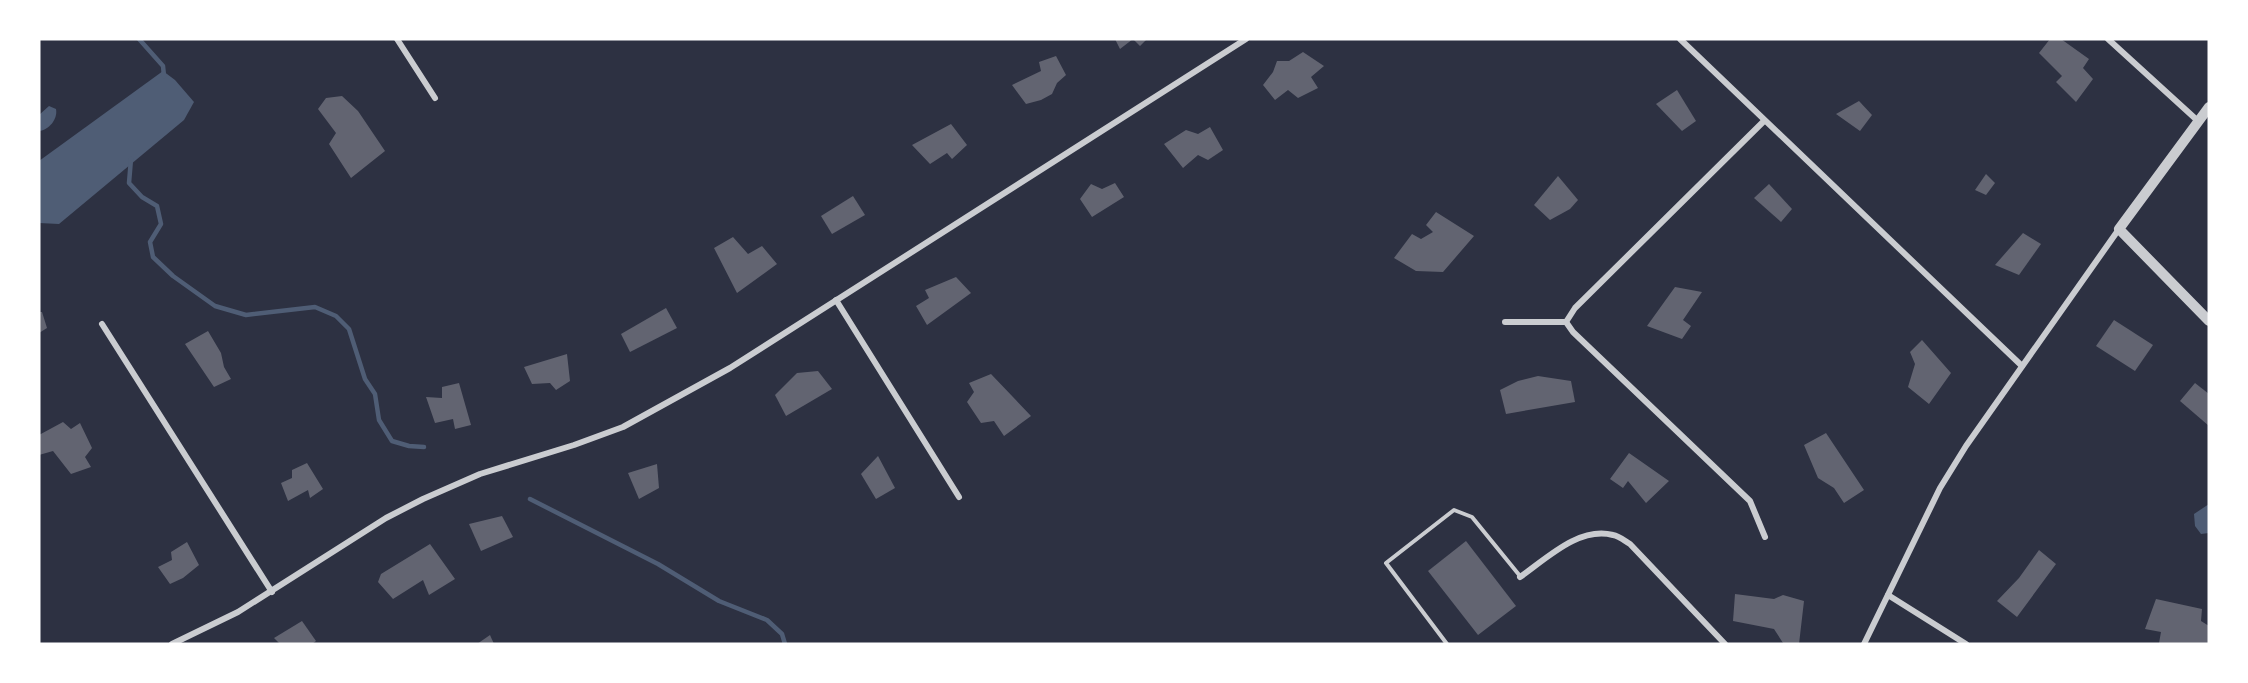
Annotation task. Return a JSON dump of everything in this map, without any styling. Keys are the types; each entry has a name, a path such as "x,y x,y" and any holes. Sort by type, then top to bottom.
{"street":[{"path":"397,39 435,98"},
{"path":"172,644 228,617 272,592 387,518 423,499 480,474 608,433 655,411 730,368 1246,39"},
{"path":"1680,39 1764,122 2022,366"},
{"path":"2108,39 2198,121"},
{"path":"1864,644 1940,488 2022,366 2209,107"},
{"path":"1566,322 1575,308 1764,122"},
{"path":"2119,229 2209,321"},
{"path":"836,300 959,497"},
{"path":"1505,322 1566,322"},
{"path":"1566,322 1573,332 1750,501 1765,537"},
{"path":"102,324 272,592"},
{"path":"1520,577 1567,543 1592,533 1614,535 1630,544 1725,644"},
{"path":"1888,595 1966,644"}],"lane":[{"path":"1447,644 1386,563 1454,510 1472,516 1520,577"}],"water":[{"path":"163,71 175,80 194,102 184,120 59,224 39,223 39,161"},
{"path":"49,106 56,109 56,117 49,126 39,131 39,115"},
{"path":"2209,504 2209,533 2201,534 2195,526 2194,514"}],"building":[{"path":"1115,39 1133,39 1120,49"},
{"path":"1133,39 1147,39 1140,46"},
{"path":"2050,39 2061,39 2089,59 2083,68 2093,79 2076,102 2056,82 2062,76 2039,53"},
{"path":"1303,52 1324,66 1311,77 1318,88 1298,98 1288,90 1275,100 1263,85 1273,72 1277,61 1289,61"},
{"path":"1056,56 1066,75 1057,83 1052,94 1026,104 1012,85 1041,71 1039,62"},
{"path":"1677,90 1696,121 1682,131 1656,104"},
{"path":"342,96 358,111 385,151 351,178 329,144 336,133 318,109 326,98"},
{"path":"1859,101 1872,115 1860,131 1836,114"},
{"path":"951,124 967,145 952,159 947,153 930,164 912,145"},
{"path":"1210,127 1223,150 1208,160 1198,155 1183,168 1164,144 1186,130 1198,134"},
{"path":"1986,174 1995,183 1986,195 1975,190"},
{"path":"1558,176 1578,200 1570,209 1550,220 1534,205"},
{"path":"1115,183 1124,197 1092,217 1080,199 1091,184 1102,189"},
{"path":"1769,184 1792,209 1781,222 1754,198"},
{"path":"853,196 865,215 832,234 821,216"},
{"path":"1436,212 1474,236 1443,272 1416,271 1394,258 1412,234 1421,239 1433,232 1426,225"},
{"path":"2023,233 2041,244 2019,275 1995,265"},
{"path":"733,237 748,254 762,246 777,264 737,293 714,248"},
{"path":"956,277 971,293 927,325 916,306 929,298 925,290"},
{"path":"1675,287 1702,292 1683,320 1691,326 1682,339 1647,326"},
{"path":"666,308 677,328 630,352 621,334"},
{"path":"39,312 42,312 47,328 39,333"},
{"path":"2114,320 2153,345 2135,371 2096,346"},
{"path":"208,331 221,353 224,367 231,379 214,387 185,344"},
{"path":"1922,340 1951,373 1929,404 1908,387 1915,364 1910,352"},
{"path":"567,354 570,381 556,390 550,383 532,384 524,367"},
{"path":"818,371 832,389 786,416 775,395 797,373"},
{"path":"991,374 1031,416 1004,436 994,421 981,423 967,402 974,392 969,383"},
{"path":"1538,376 1571,381 1575,402 1506,414 1500,390 1518,381"},
{"path":"459,383 471,425 455,429 453,419 435,423 426,397 442,398 442,387"},
{"path":"2195,383 2209,394 2209,426 2180,401"},
{"path":"63,422 71,429 80,423 92,448 85,457 91,467 71,474 53,451 39,455 39,435"},
{"path":"1826,433 1864,490 1844,503 1834,488 1818,478 1804,445"},
{"path":"1629,453 1669,481 1646,503 1628,481 1623,488 1610,479"},
{"path":"878,456 895,488 876,499 861,474"},
{"path":"307,463 323,489 310,498 308,490 288,501 281,483 292,478 292,470"},
{"path":"657,464 659,488 639,499 628,473"},
{"path":"502,516 513,537 481,551 469,524"},
{"path":"1466,541 1516,606 1478,635 1428,571"},
{"path":"187,542 199,565 183,578 170,584 158,567 172,560 171,552"},
{"path":"430,544 455,579 429,595 423,580 393,599 378,582 381,574"},
{"path":"2039,550 2056,564 2017,617 1997,601 2019,578"},
{"path":"1735,594 1774,599 1783,595 1804,601 1799,644 1783,643 1774,629 1733,621"},
{"path":"2156,599 2202,609 2201,621 2209,626 2209,644 2159,643 2161,632 2145,629"},
{"path":"302,621 316,641 312,644 280,644 274,638"},
{"path":"490,635 494,644 477,644"}],"waterway":[{"path":"139,39 163,66 164,76"},
{"path":"131,159 129,183 142,197 157,206 161,224 150,242 153,257 173,276 215,306 246,315 315,307 336,316 349,329 365,379 375,394 379,420 392,441 424,447"},
{"path":"530,499 658,564 719,601 767,620 782,634 785,644"}]}
